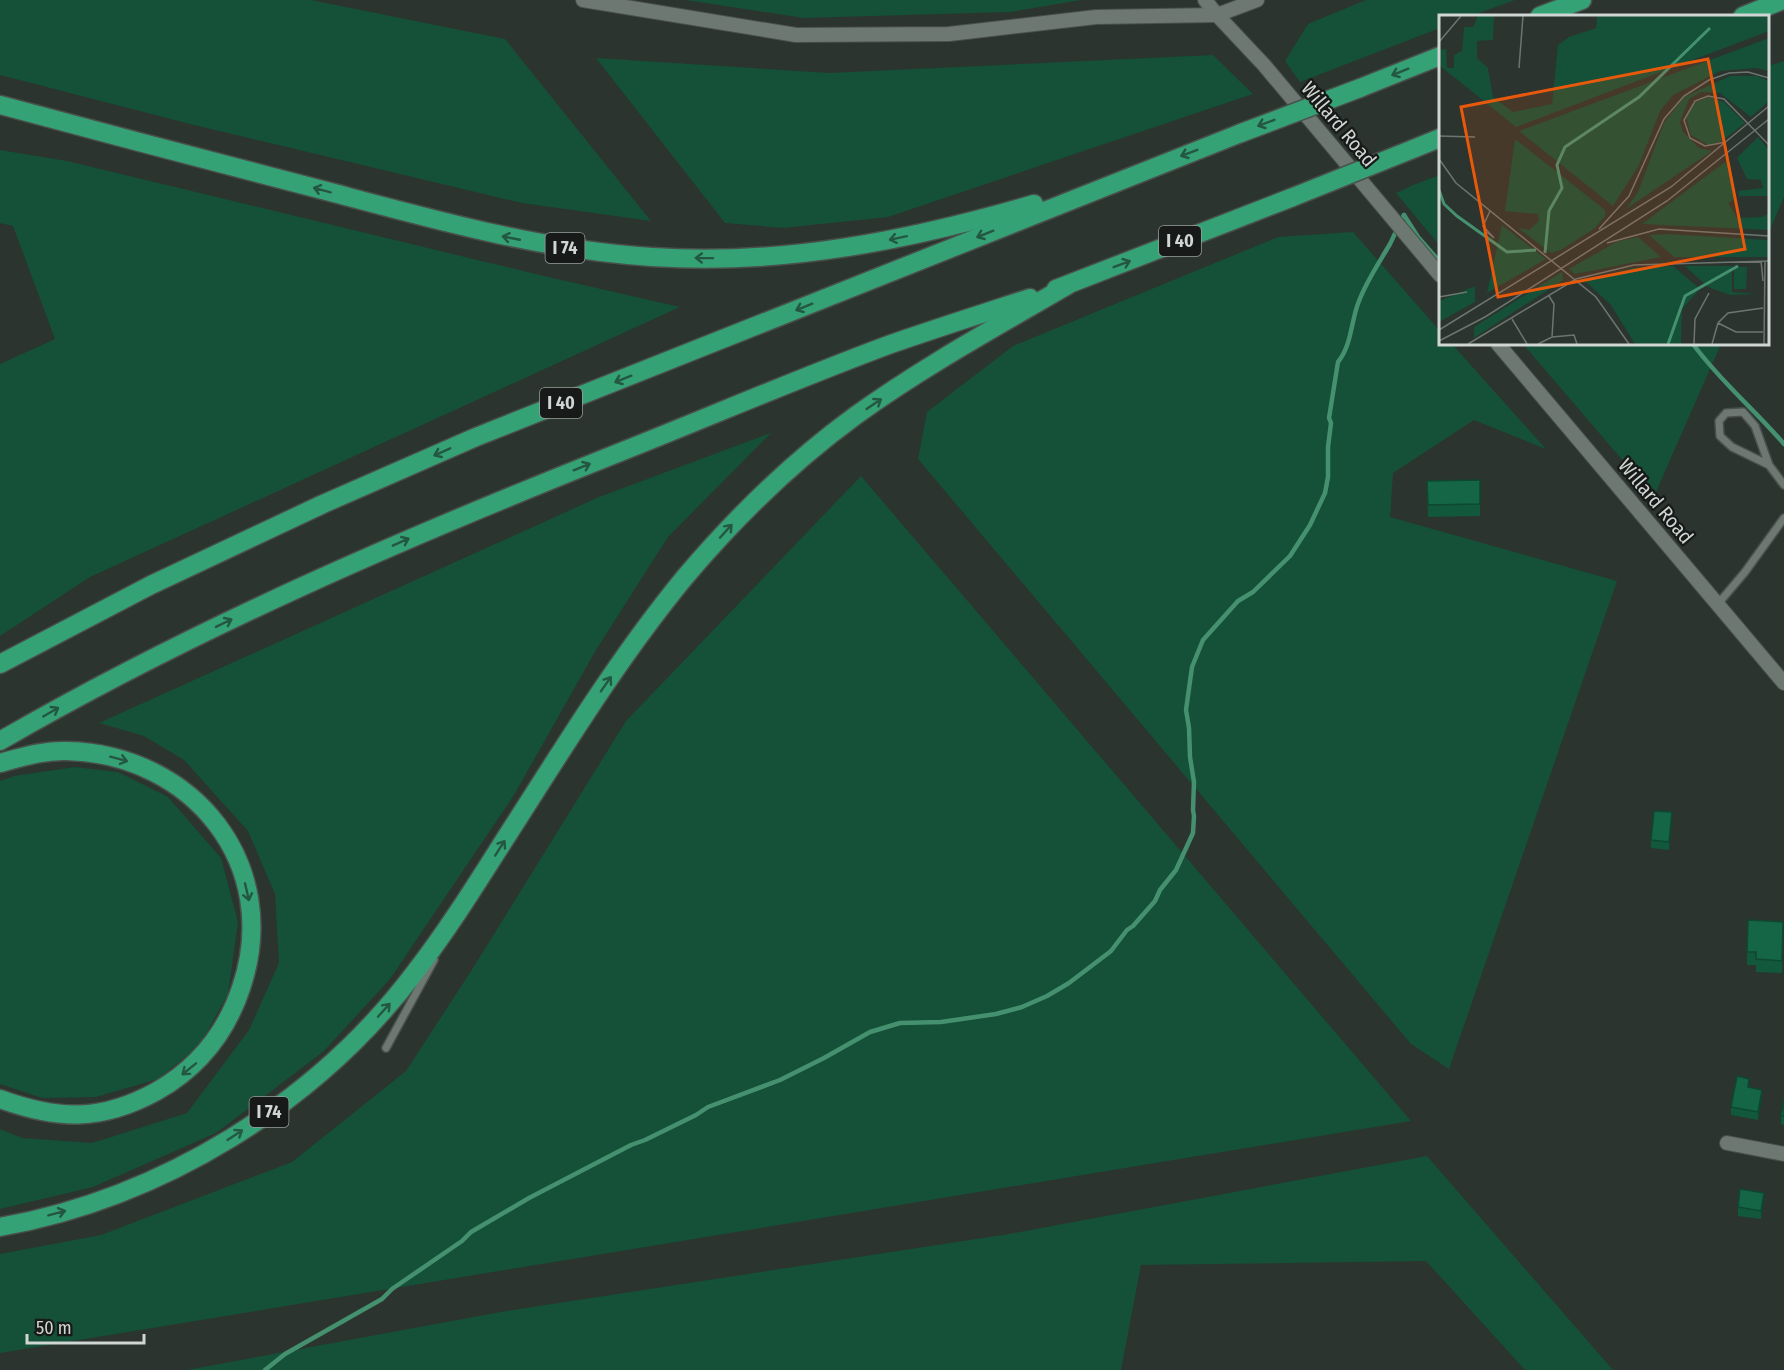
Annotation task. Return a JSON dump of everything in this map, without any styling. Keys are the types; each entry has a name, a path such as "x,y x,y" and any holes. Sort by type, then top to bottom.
{"highway":[{"path":"1543,15 1582,0"},
{"path":"1746,15 1783,0"},
{"name":"I 40","path":"0,664 151,585 323,504 465,442 1137,173 1439,56"},
{"name":"I 74","path":"0,105 482,232 570,249 652,257 720,259 784,256 864,245 1001,213 1137,173"},
{"name":"I 40","path":"0,741 66,703 174,647 268,602 507,497 891,344 1068,285 1439,138"},
{"name":"I 74","path":"0,1227 76,1208 130,1189 176,1168 220,1145 267,1114 313,1079 385,1010 416,972 468,897 628,652 685,578 732,524 781,478 854,417 955,350 1068,285"},
{"path":"0,763 41,753 88,752 137,764 164,778 197,802 212,818 230,845 241,867 249,896 252,924 252,945 246,973 237,1002 227,1022 211,1047 193,1066 169,1084 122,1106 80,1115 52,1114 0,1099"}],"street":[{"path":"583,0 796,34 949,34 1096,17 1217,15 1257,0"},
{"name":"Willard Road","path":"1205,0 1264,65 1439,274"},
{"name":"Willard Road","path":"1499,345 1784,683"},
{"path":"1727,1143 1784,1154"}],"lane":[{"path":"1769,465 1732,447 1720,436 1719,421 1726,413 1743,412 1755,426 1769,465 1784,485"},
{"path":"1717,605 1745,572 1784,518"},
{"path":"386,1048 468,897"}],"green space":[{"path":"0,0 311,0 505,39 651,221 522,203 194,125 0,75"},
{"path":"686,0 1081,0 1010,12 804,18"},
{"path":"1366,0 1515,0 1474,15 1439,15 1439,28 1300,82 1285,61 1308,24"},
{"path":"1213,55 1253,94 888,217 783,228 725,223 596,58 829,73"},
{"path":"1784,61 1784,197 1769,233 1769,66"},
{"path":"0,150 67,161 680,307 90,577 0,636 0,364 55,339 13,226 0,223"},
{"path":"1439,175 1439,245 1396,193"},
{"path":"1353,232 1439,330 1439,345 1453,345 1546,449 1474,420 1393,473 1390,517 1617,581 1449,1069 1411,1044 918,459 927,412 1013,346 1278,237"},
{"path":"1524,345 1721,345 1656,492 1618,455"},
{"path":"771,433 668,537 596,650 514,795 390,979 324,1051 216,1133 93,1187 0,1209 0,1129 22,1138 92,1143 187,1113 249,1030 279,963 275,894 248,831 184,760 144,736 99,723 599,497"},
{"path":"861,476 1411,1121 0,1353 0,1254 101,1235 292,1162 406,1071 473,968 626,721"},
{"path":"75,767 118,772 168,797 221,858 238,922 228,994 200,1045 158,1079 96,1097 42,1098 0,1084 0,781 14,776"},
{"path":"1427,1156 1613,1370 1525,1370 1426,1261 1141,1265 1121,1370 187,1370 506,1311 1009,1234"}],"building":[{"path":"1480,480 1480,504 1428,505 1427,481"},
{"path":"1654,811 1672,812 1669,842 1651,840"},
{"path":"1748,920 1783,922 1782,961 1756,959 1756,952 1747,952"},
{"path":"1737,1076 1749,1079 1748,1087 1762,1090 1758,1112 1731,1107"},
{"path":"1784,1099 1784,1116 1781,1116"},
{"path":"1740,1189 1764,1193 1761,1211 1738,1207"}],"waterway":[{"path":"1404,215 1418,237 1439,261"},
{"path":"265,1370 285,1354 382,1299 392,1289 462,1241 471,1232 529,1198 631,1145 696,1115 708,1107 780,1080 870,1032 900,1023 941,1022 996,1014 1022,1007 1069,983 1111,951 1127,930 1155,901 1160,890 1176,870 1193,833 1194,782 1186,710 1192,667 1203,640 1238,601 1253,592 1290,556 1310,525 1325,493 1328,477 1331,423 1329,418 1338,362 1349,340 1362,293 1404,215"},
{"path":"1694,345 1714,370 1784,444"}]}
